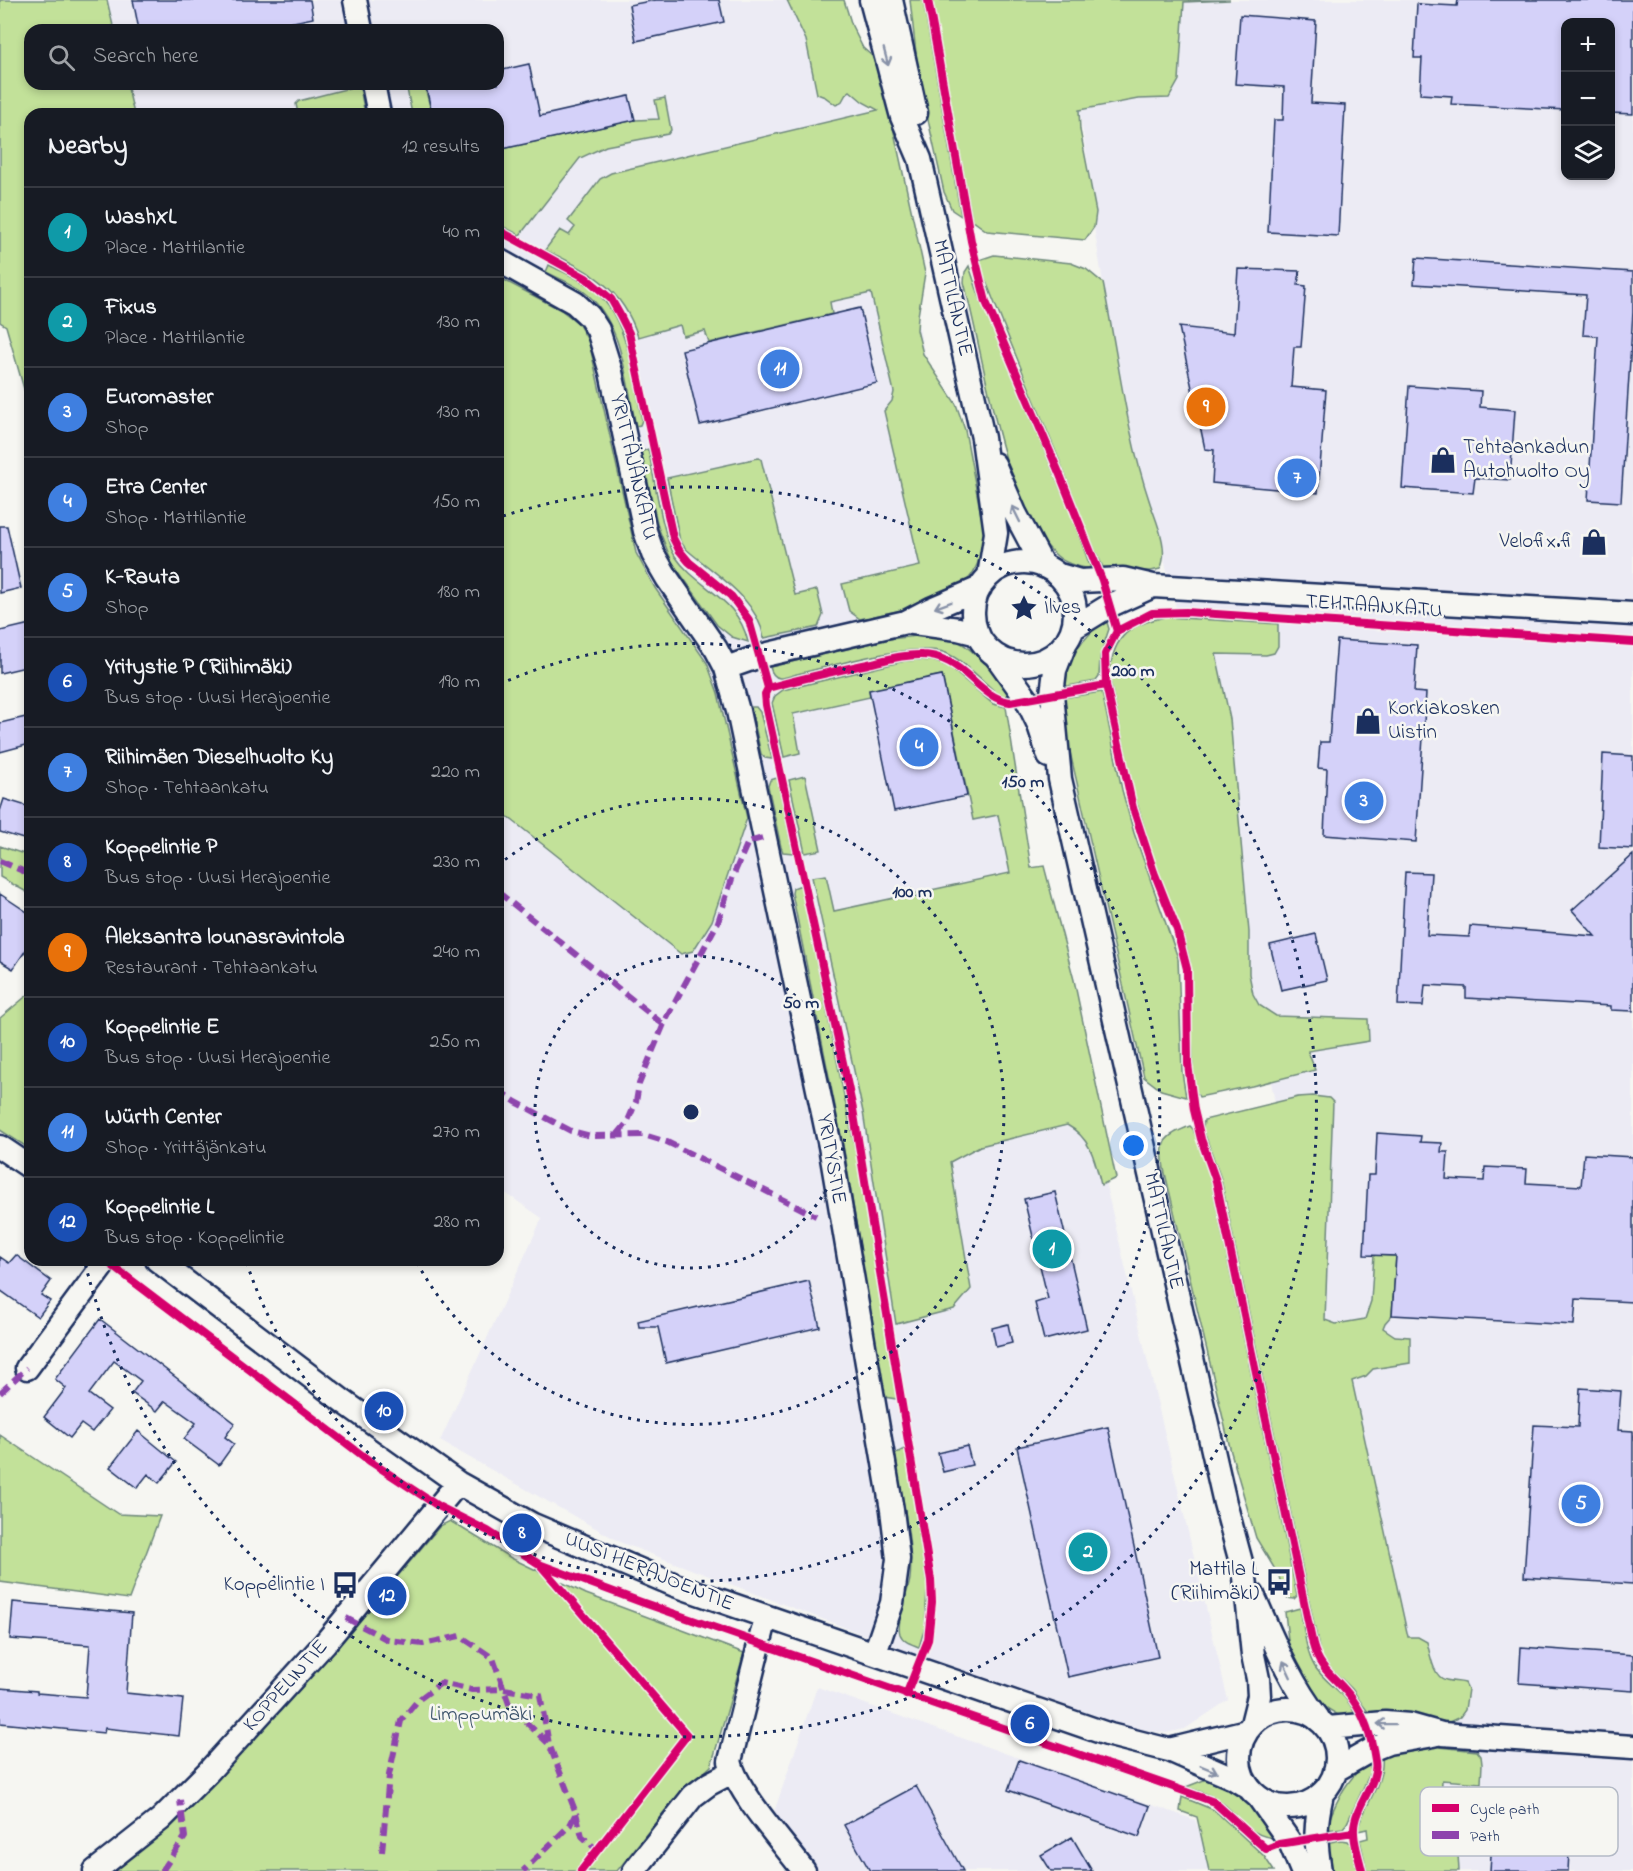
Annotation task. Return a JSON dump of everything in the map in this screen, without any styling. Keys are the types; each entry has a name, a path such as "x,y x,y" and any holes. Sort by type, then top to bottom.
{"street":[{"path":"355,0 360,24"},
{"name":"MATTILANTIE","path":"871,0 902,117 920,159"},
{"name":"MATTILANTIE","path":"891,0 915,110 920,159 983,438 996,533 985,582"},
{"path":"374,90 378,108"},
{"name":"YRITTÄJÄNKATU","path":"504,263 574,303 589,316 598,330 611,372 645,531 653,554 716,649 726,668"},
{"name":"MATTILANTIE","path":"983,438 1015,513 1049,570"},
{"path":"726,668 760,656 906,622 985,582 1001,568 1015,563 1029,563 1049,570 1066,585 1073,598 1075,613 1069,636 1053,656 1037,663 1009,662 996,656 985,646 978,634 974,619 974,603 985,582"},
{"name":"TEHTAANKATU","path":"1049,570 1080,581 1123,579 1152,586 1633,614"},
{"name":"TEHTAANKATU","path":"1069,636 1109,606 1152,586"},
{"path":"906,622 978,634"},
{"name":"MATTILANTIE","path":"1069,636 1055,670 1052,694 1060,779 1225,1503 1245,1577 1259,1696 1249,1728"},
{"name":"MATTILANTIE","path":"996,656 1026,698 1060,779"},
{"name":"YRITYSTIE","path":"726,668 738,711 772,865 828,1135 892,1510 898,1558 892,1603 875,1653"},
{"path":"0,1147 24,1163"},
{"path":"27,1368 103,1266"},
{"name":"UUSI HERAJOENTIE","path":"165,1266 344,1402 458,1483 533,1525 675,1585 1110,1735 1169,1750 1233,1778 1254,1793"},
{"name":"KOPPELINTIE","path":"95,1871 161,1819 208,1772 325,1643 458,1483"},
{"name":"MATTILANTIE","path":"1245,1577 1292,1680 1303,1699 1323,1723"},
{"path":"766,1617 730,1761 732,1772 750,1799 804,1871"},
{"path":"1254,1793 1271,1804 1284,1807 1311,1802 1322,1794 1330,1784 1336,1770 1338,1756 1335,1741 1323,1723 1305,1711 1291,1708 1277,1710 1263,1715 1249,1728 1240,1749 1239,1763 1242,1776 1254,1793 1290,1842 1302,1871"},
{"path":"1323,1723 1385,1723 1410,1725 1442,1734 1633,1747"},
{"name":"UUSI HERAJOENTIE","path":"1169,1750 1249,1728"},
{"path":"1336,1770 1388,1743 1442,1734"},
{"path":"634,1871 693,1796 709,1784 732,1772"},
{"path":"1320,1871 1315,1838 1316,1817 1322,1794"}],"shaded area":[{"path":"107,0 837,0 857,51 1004,709 1031,870 1228,1700 1185,1729 1166,1733 1136,1729 1082,1713 928,1659 622,1543 440,1441 542,1218 504,1192 504,108 133,108 128,90 504,90 504,24 113,24"},
{"path":"1061,0 1633,0 1633,1871 1450,1871 1447,1856 1618,1856 1618,1787 1431,1787 1276,1107 1174,598 1161,538 1139,472 1094,227 1096,212"},
{"path":"817,1687 1195,1820 1209,1871 820,1871 774,1812"}],"green space":[{"path":"0,0 107,0 113,24 24,24 24,90 128,90 133,108 24,108 24,389 6,326 0,322"},
{"path":"787,0 844,0 852,26 863,48 872,56 885,91 925,273 917,330 923,354 956,404 965,430 984,531 981,552 974,571 953,591 923,604 860,619 849,611 842,584 920,566 884,411 892,401 894,392 871,293 830,302 832,314 709,343 705,331 683,336 680,325 638,337 632,320 614,293 590,273 545,250 560,230 569,235 575,227 568,221 600,179 611,173 878,110 863,102 850,91 841,103 836,105 817,94 806,40"},
{"path":"910,0 923,0 961,216 952,210 944,192 919,79"},
{"path":"932,0 1230,0 1184,2 1179,80 1169,98 1138,99 1079,110 1080,130 1096,212 1094,227 1085,240 987,231 972,220"},
{"path":"342,90 360,90 364,108 297,108 296,104 299,101"},
{"path":"407,90 426,90 430,108 411,108"},
{"path":"665,98 671,130 668,134 606,146 580,158 520,235 504,227 504,149 635,120 659,119 655,100"},
{"path":"994,255 1071,263 1086,269 1103,283 1135,449 1163,545 1163,561 1160,569 1105,571 982,271 979,260"},
{"path":"549,265 590,287 601,297 618,323 633,372 642,420 640,425 636,426 621,352 607,318 583,291 546,272"},
{"path":"969,266 981,301 1072,516 1091,569 1069,563 1057,556 1030,521 1020,498 996,424 964,282 965,272"},
{"path":"504,280 561,310 578,323 589,342 636,553 655,588 707,663 718,693 747,818 712,921 693,951 681,954 504,814"},
{"path":"648,449 662,520 670,547 684,567 716,594 735,614 748,642 732,637 717,625 672,562 658,527 641,452"},
{"path":"761,459 795,595 817,590 823,615 818,627 764,638 760,624 744,599 686,549 680,541 667,478"},
{"path":"1165,617 1278,624 1278,646 1274,653 1266,655 1216,654 1230,719 1249,932 1249,974 1253,994 1259,1005 1276,1016 1368,1019 1369,1041 1308,1051 1315,1070 1199,1097 1195,1091 1193,1065 1190,962 1135,797 1110,680 1113,654 1123,636 1140,624"},
{"path":"1106,619 1109,629 1100,656 1099,677 1096,681 1062,687 1072,657 1090,633"},
{"path":"925,635 950,638 964,645 987,665 1012,694 1004,696 997,693 960,661 946,653 932,650 894,652 784,678 774,675 770,667 890,639"},
{"path":"905,661 933,661 949,667 993,704 1006,707 1031,868 1044,866 1074,980 1116,1178 1101,1185 1091,1150 1082,1136 1067,1125 980,1146 950,1162 971,1289 954,1309 896,1324 863,1112 812,877 826,875 834,911 1010,873 998,815 973,820 942,675 869,690 870,697 793,714 800,753 784,757 772,703 775,696 783,690"},
{"path":"1102,692 1122,790 1134,833 1178,958 1182,1072 1186,1097 1161,1090 1144,1077 1062,717 1062,698"},
{"path":"751,707 756,707 760,712 772,759 765,758 761,754"},
{"path":"805,776 821,850 805,853 789,780"},
{"path":"777,778 793,853 783,852 781,847 768,786 770,780"},
{"path":"0,846 24,854 24,891 0,877"},
{"path":"801,885 857,1159 897,1399 884,1397 846,1161 792,893 793,888"},
{"path":"24,998 24,1145 0,1130 0,1018"},
{"path":"1298,1097 1329,1098 1333,1102 1325,1320 1336,1324 1365,1319 1371,1301 1374,1255 1396,1256 1392,1315 1383,1328 1395,1336 1410,1337 1410,1363 1373,1369 1366,1376 1352,1381 1408,1637 1418,1637 1427,1642 1438,1675 1449,1681 1465,1683 1468,1689 1465,1710 1460,1717 1449,1722 1392,1715 1373,1716 1352,1689 1326,1663 1320,1653 1221,1179 1203,1129 1204,1120"},
{"path":"1190,1126 1211,1180 1297,1596 1294,1599 1287,1598 1283,1594 1279,1576 1256,1538 1231,1452 1164,1169 1163,1146 1165,1141 1174,1133"},
{"path":"0,1435 118,1514 160,1516 129,1599 0,1582"},
{"path":"906,1448 927,1586 925,1627 919,1647 903,1639 899,1628 911,1565 895,1454"},
{"name":"Limppumäki","path":"450,1521 511,1558 586,1594 744,1653 711,1766 671,1803 617,1871 111,1871 309,1673 397,1577 440,1526"},
{"path":"1300,1608 1307,1646 1315,1667 1349,1703 1356,1718 1338,1715 1317,1702 1289,1649 1285,1612"},
{"path":"1430,1746 1477,1751 1481,1756 1481,1783 1442,1780 1442,1787 1420,1787 1420,1856 1458,1856 1459,1871 1367,1871 1360,1840 1368,1838 1367,1829 1358,1831 1359,1825 1381,1774 1382,1756 1397,1751"},
{"path":"1369,1762 1371,1771 1347,1823 1343,1828 1326,1830 1347,1784"},
{"path":"1209,1778 1248,1804 1278,1838 1267,1837 1251,1830 1217,1799 1186,1787"},
{"path":"1182,1797 1214,1810 1264,1856 1274,1871 1209,1871 1197,1817 1180,1811"},
{"path":"1348,1841 1352,1846 1357,1871 1331,1871 1325,1843"}],"building":[{"path":"133,0 310,0 313,18 284,24 138,24"},
{"path":"656,0 719,0 724,22 636,41 629,5"},
{"path":"1458,0 1633,0 1633,114 1615,113 1615,18 1561,18 1561,110 1451,104 1452,96 1420,94 1422,58 1414,58 1417,4 1457,6"},
{"path":"1240,15 1316,21 1311,103 1345,105 1338,236 1268,232 1274,120 1283,120 1284,87 1235,84"},
{"path":"529,64 540,116 629,96 635,120 504,149 504,108 431,108 427,90 504,90 504,70"},
{"path":"1416,258 1633,272 1633,312 1621,502 1588,500 1598,336 1583,335 1586,295 1414,284"},
{"path":"1238,269 1300,271 1298,285 1306,286 1301,347 1294,347 1291,387 1326,390 1318,493 1212,483 1214,450 1205,449 1179,327 1234,333"},
{"path":"860,308 877,383 700,425 682,350"},
{"path":"1409,386 1481,391 1480,407 1515,410 1510,480 1475,478 1473,493 1402,488"},
{"path":"0,526 7,526 21,588 0,593"},
{"path":"24,625 24,667 0,673 0,631"},
{"path":"1337,640 1417,645 1414,692 1426,693 1416,842 1324,835 1327,769 1318,768 1320,742 1329,742"},
{"path":"942,675 967,796 894,811 869,690"},
{"path":"24,717 24,746 0,752 0,723"},
{"path":"1603,754 1633,756 1633,849 1599,847"},
{"path":"4,799 24,805 24,839 0,832 0,811"},
{"path":"1633,855 1633,1011 1611,1010 1611,1006 1466,998 1466,987 1425,985 1423,1006 1398,1005 1405,872 1431,873 1427,935 1469,937 1470,926 1595,936 1572,910"},
{"path":"0,894 24,910 24,953 13,969 0,961"},
{"path":"1316,934 1327,980 1281,990 1270,945"},
{"path":"1377,1133 1421,1136 1420,1142 1442,1143 1441,1152 1448,1152 1446,1179 1484,1181 1485,1167 1527,1169 1526,1183 1581,1186 1584,1154 1633,1157 1633,1302 1576,1299 1574,1325 1392,1315 1396,1256 1364,1255 1368,1175 1375,1175"},
{"path":"1055,1192 1087,1329 1044,1340 1035,1303 1048,1299 1024,1199"},
{"path":"16,1255 24,1261 24,1266 31,1266 51,1281 41,1295 50,1301 38,1317 0,1290 0,1257 9,1263"},
{"path":"809,1281 820,1327 666,1363 658,1327 639,1327 638,1321"},
{"path":"100,1319 235,1423 225,1437 234,1444 219,1465 184,1439 196,1423 165,1401 157,1411 132,1393 141,1381 114,1361 89,1394 110,1410 92,1432 81,1424 70,1438 44,1417 66,1388 55,1379"},
{"path":"1008,1324 1012,1343 996,1347 992,1328"},
{"path":"1580,1388 1621,1391 1618,1430 1633,1431 1633,1584 1524,1577 1534,1425 1578,1427"},
{"path":"1108,1427 1158,1657 1068,1677 1017,1447"},
{"path":"138,1431 176,1462 159,1483 148,1474 137,1488 110,1467"},
{"path":"967,1446 972,1465 943,1472 938,1453"},
{"path":"13,1602 132,1613 126,1693 183,1699 179,1736 105,1728 104,1733 0,1723 0,1688 86,1697 90,1645 10,1639"},
{"path":"1521,1647 1633,1655 1633,1691 1519,1683"},
{"path":"1019,1760 1150,1806 1139,1837 1008,1790"},
{"path":"916,1786 963,1871 870,1871 844,1825"},
{"path":"1072,1837 1092,1871 1051,1871 1041,1855"},
{"path":"1491,1856 1569,1856 1568,1871 1490,1871"}],"marked path":[{"path":"618,1134 627,1123 636,1102 639,1084 666,1019 718,922 733,876 748,842 766,837"},
{"path":"0,861 24,871"},
{"path":"504,897 664,1025"},
{"path":"504,1094 571,1131 591,1136 644,1135 667,1142 816,1216"},
{"path":"0,1393 27,1368"},
{"path":"346,1618 388,1640 423,1644 460,1636 493,1658 510,1707 549,1744 576,1813 570,1825 523,1871"},
{"path":"382,1852 389,1775 401,1721 418,1700 441,1683 472,1690 504,1689 540,1695 549,1744"},
{"path":"162,1871 185,1837 180,1800"},
{"path":"576,1813 582,1836 597,1850"}],"cycle path":[{"path":"928,0 971,241 986,302 1102,580 1117,631 1105,654 1106,685 1133,808 1154,872 1177,930 1187,969 1188,1064 1194,1110 1201,1139 1216,1181 1313,1645 1320,1662 1347,1692 1361,1714 1374,1752 1374,1776 1357,1814 1354,1827 1362,1871"},
{"path":"504,233 586,278 611,299 629,333 673,538 689,562 731,596 749,620 768,688 765,694 766,705 853,1109 931,1580 932,1602 928,1640 906,1695"},
{"path":"1117,631 1152,613 1186,612 1633,642"},
{"path":"768,688 892,658 915,655 932,656 949,662 993,696 1010,702 1106,685"},
{"path":"113,1266 371,1462 438,1506 488,1531 539,1564 641,1602 1214,1802 1266,1849 1279,1844 1353,1832"},
{"path":"541,1566 687,1735 581,1871"}],"place":[{"name":"Würth Center","path":"780,369"},
{"name":"Aleksantra lounasravintola","path":"1206,407"},
{"name":"Tehtaankadun Autohuolto Oy","path":"1443,460"},
{"name":"Riihimäen Dieselhuolto Ky","path":"1297,478"},
{"name":"Velofix.fi","path":"1594,542"},
{"name":"Ilves","path":"1024,608"},
{"name":"Korkiakosken Uistin","path":"1368,721"},
{"name":"Etra Center","path":"919,747"},
{"name":"Euromaster","path":"1364,801"},
{"name":"WashXL","path":"1052,1249"},
{"name":"Koppelintie E","path":"384,1411"},
{"name":"K-Rauta","path":"1581,1504"},
{"name":"Koppelintie P","path":"522,1533"},
{"name":"Fixus","path":"1088,1552"},
{"name":"Mattila L (Riihimäki)","path":"1279,1582"},
{"name":"Koppelintie I","path":"345,1585"},
{"name":"Koppelintie L","path":"387,1596"},
{"name":"Yritystie P (Riihimäki)","path":"1030,1724"}]}
